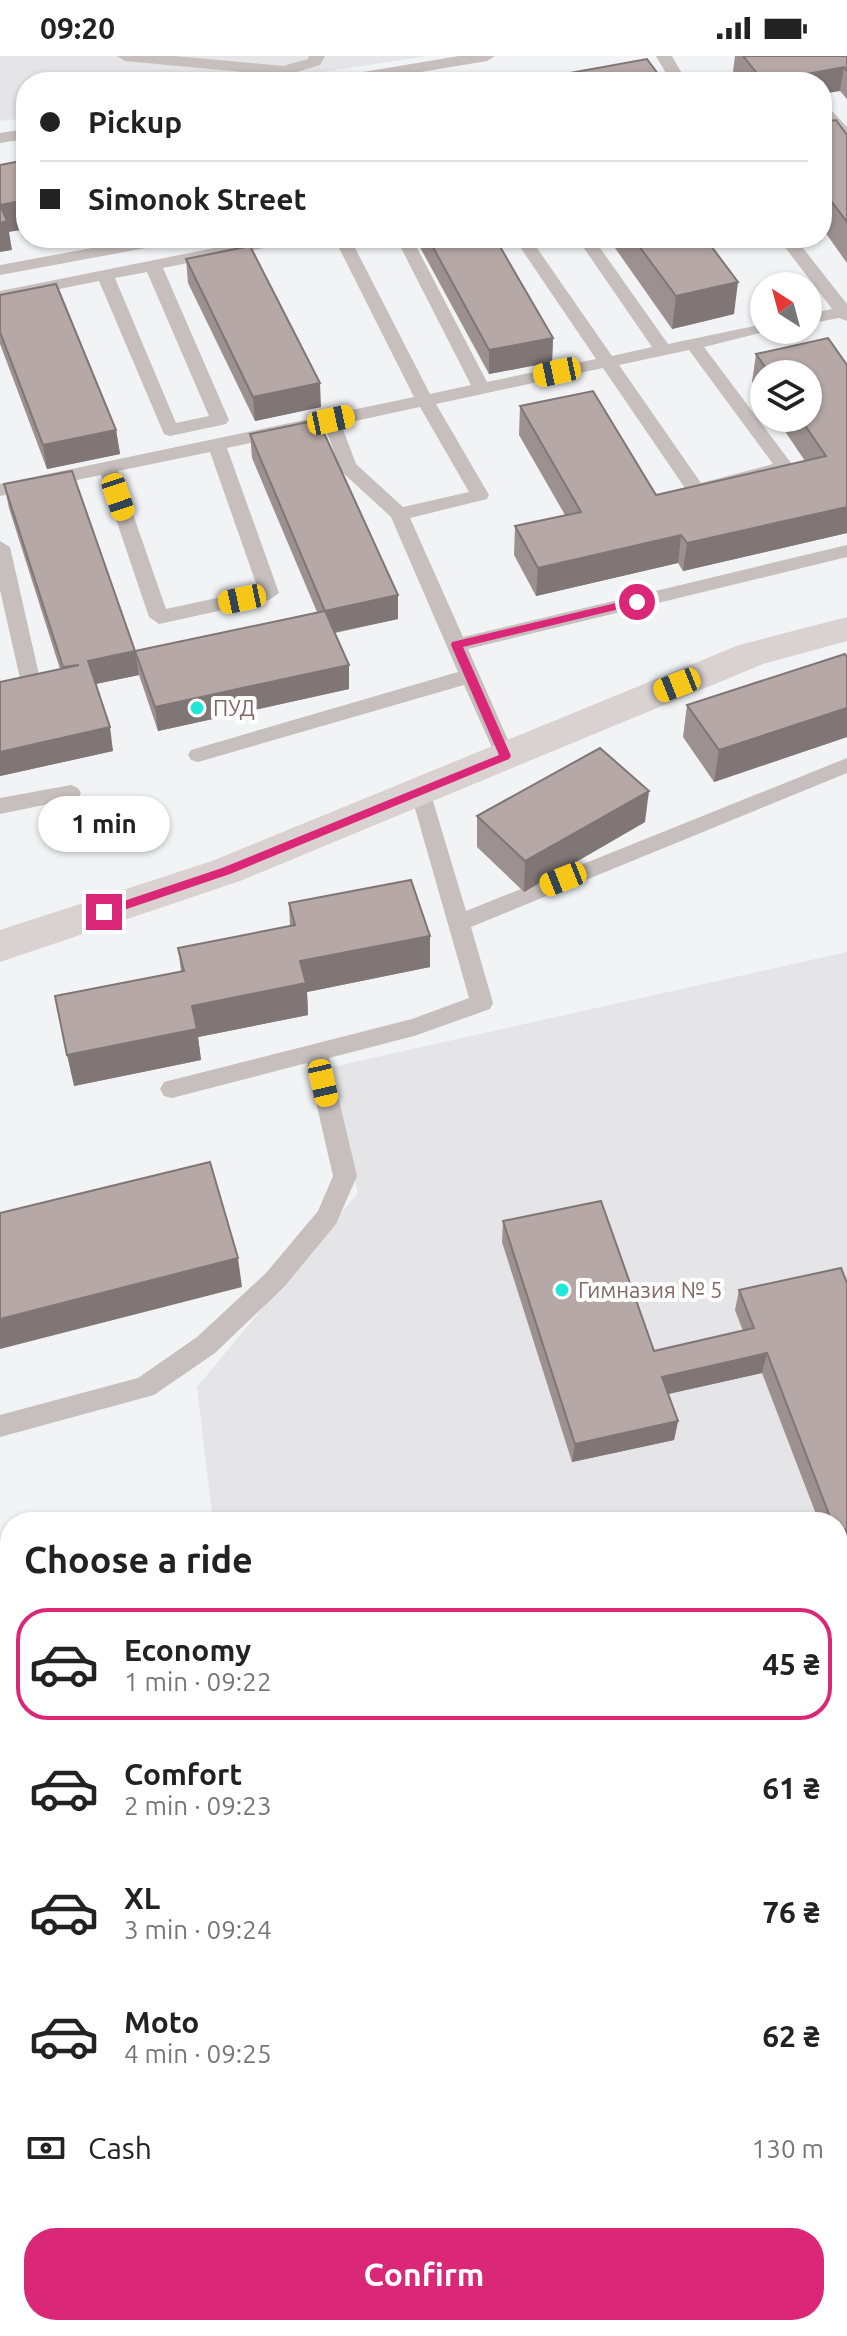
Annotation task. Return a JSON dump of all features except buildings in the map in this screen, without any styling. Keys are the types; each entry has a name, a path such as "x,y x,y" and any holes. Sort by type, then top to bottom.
{"street":[{"path":"0,946 226,871 752,654 843,636"}],"lane":[{"path":"125,56 284,71 315,62 317,56"},
{"path":"392,72 487,56"},
{"path":"832,123 847,137"},
{"path":"0,270 119,248"},
{"path":"0,296 240,248"},
{"path":"347,248 425,401 480,495 399,514"},
{"path":"409,248 481,388"},
{"path":"529,248 696,490 785,467 693,344"},
{"path":"592,248 663,350"},
{"path":"794,248 844,314 822,317"},
{"path":"105,275 170,430 220,420 153,266"},
{"path":"0,490 750,332"},
{"path":"331,420 348,467 399,514 505,756"},
{"path":"108,468 159,617 269,593 216,444"},
{"path":"0,547 32,688 0,694"},
{"path":"456,645 847,551"},
{"path":"198,755 470,676"},
{"path":"458,923 847,765"},
{"path":"172,1089 414,1027 482,1003 420,791"},
{"path":"0,806 71,793"},
{"path":"0,1426 145,1387 206,1345 275,1280 327,1217 345,1176 316,1052"}],"shaded area":[{"path":"0,56 427,56 322,72 16,72 16,119 0,121"},
{"name":"Гимназия № 5","path":"847,952 847,1512 212,1512 197,1387 358,1193 328,1068"}],"place":[{"name":"ПУД","path":"197,708"},
{"name":"Гимназия № 5","path":"562,1290"}],"route":[{"path":"104,912 226,871 505,756 456,645 637,602"}]}
